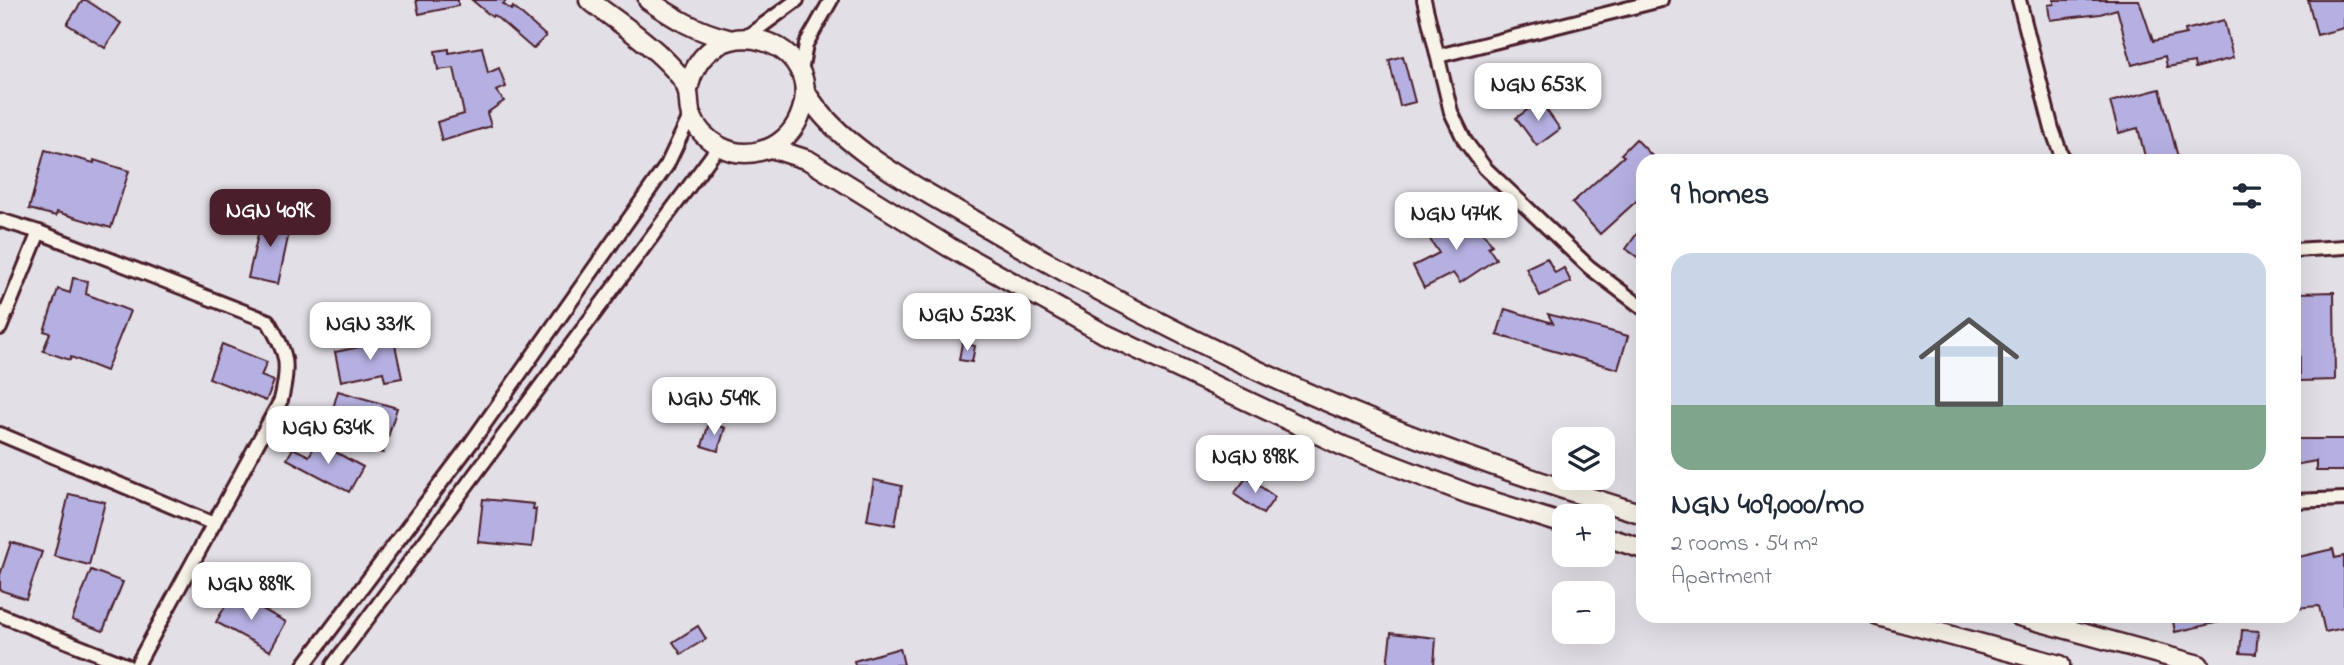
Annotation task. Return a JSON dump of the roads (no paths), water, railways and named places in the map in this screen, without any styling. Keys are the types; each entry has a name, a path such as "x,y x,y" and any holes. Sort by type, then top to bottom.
{"main road":[{"path":"589,0 654,50 669,64 688,90"},
{"path":"648,0 690,27 707,34 728,39 748,36 765,39 792,58 801,72 805,92 803,109 796,125 785,138 771,148 747,153 719,146 703,135 691,114 688,90 690,77 705,53 728,39"},
{"path":"805,92 826,121 869,155 1013,243 1135,311 1264,374 1389,426 1554,487 1636,512"},
{"path":"771,148 808,160 949,247 1115,339 1343,446 1469,494 1552,520"},
{"path":"1615,540 1636,547"},
{"path":"1904,623 2060,665"},
{"path":"2045,623 2199,665"}],"street":[{"path":"748,36 797,0"},
{"path":"801,72 806,44 831,0"},
{"path":"1424,0 1451,112 1465,141 1485,168 1589,267 1636,303"},
{"path":"1438,56 1661,0"},
{"path":"2019,0 2061,154"},
{"path":"304,665 471,443 667,165 691,114"},
{"path":"333,665 719,146"},
{"path":"0,220 39,232 268,321 284,348 287,374 281,400 137,665"},
{"path":"0,328 39,232"},
{"path":"2301,250 2344,247"},
{"path":"0,434 214,524"},
{"path":"2301,501 2344,499"},
{"path":"0,615 126,665"}]}
